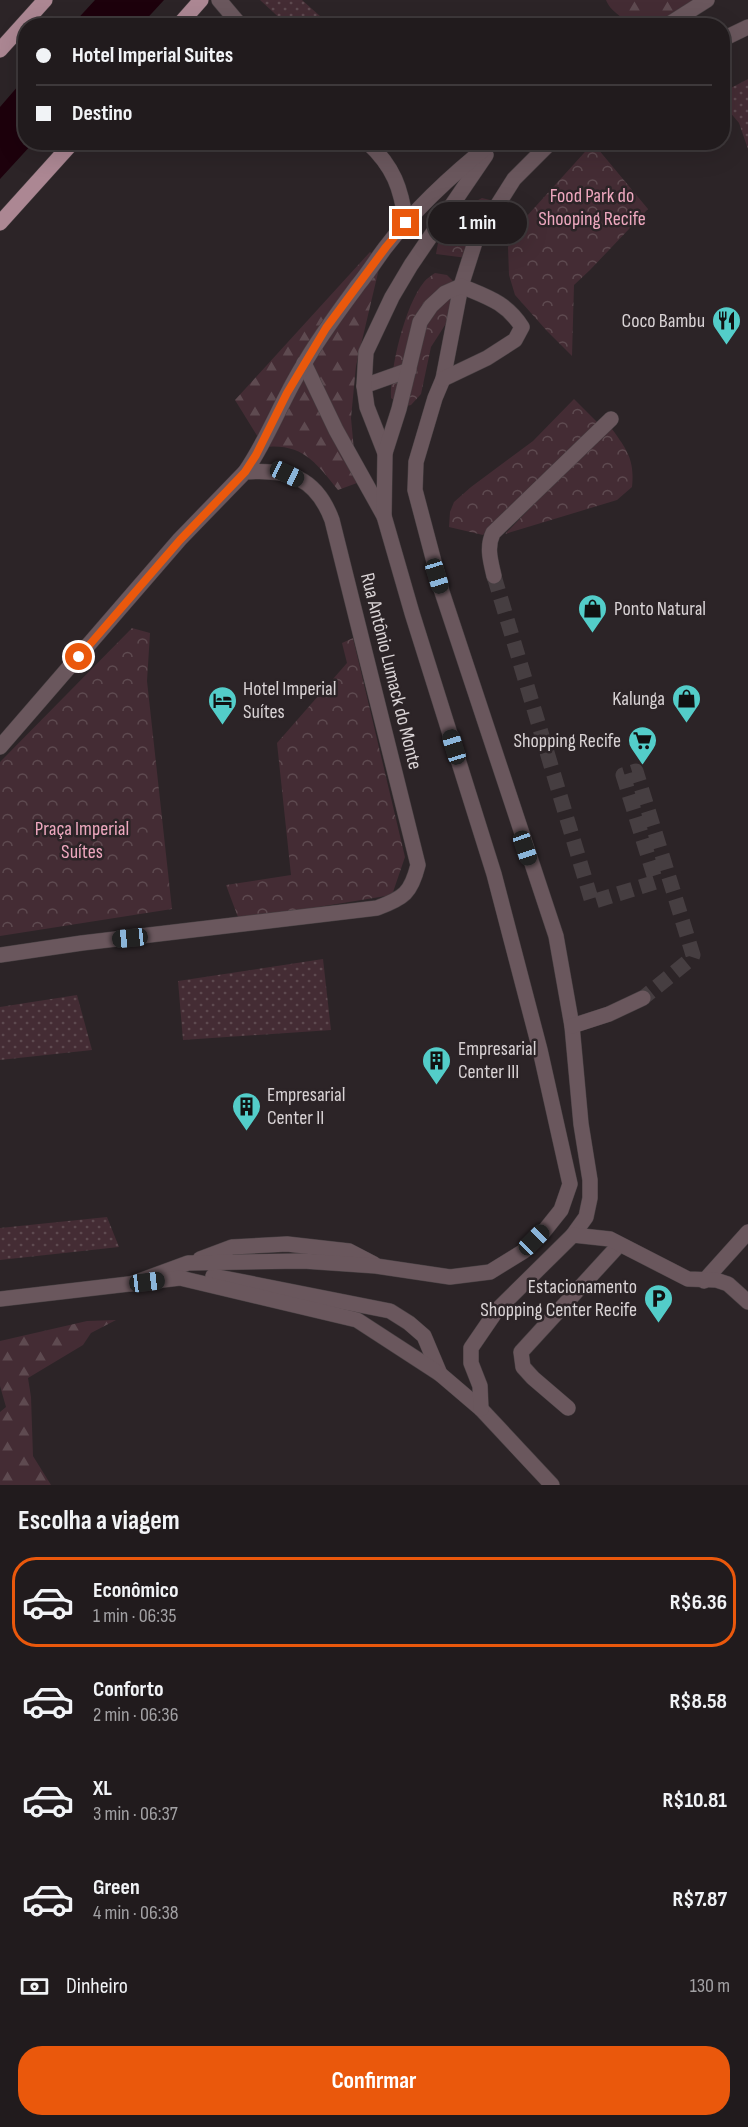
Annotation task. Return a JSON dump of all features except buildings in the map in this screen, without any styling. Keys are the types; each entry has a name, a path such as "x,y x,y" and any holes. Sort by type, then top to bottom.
{"main road":[{"path":"29,18 45,0"},
{"path":"185,18 201,0"},
{"path":"0,50 18,30"},
{"path":"0,223 66,150"}],"street":[{"path":"219,0 234,18"},
{"path":"679,18 707,0"},
{"path":"730,36 748,27"},
{"path":"376,150 395,176 403,198 406,223"},
{"path":"0,747 180,540 245,472 304,363 326,328 386,247 406,223 464,166 484,150"},
{"path":"385,453 367,407 364,387 366,352 392,297 489,150"},
{"path":"481,1409 480,1386 471,1363 471,1348 497,1310 514,1291 573,1235 586,1216 590,1198 590,1180 581,1124 572,1026 556,936 442,592 415,490 416,462 443,379 461,286 476,239 514,179 543,150"},
{"path":"384,516 385,453 420,322 445,293 461,286 500,303 513,313 522,327 515,340 487,358 443,379"},
{"path":"131,1284 232,1247 287,1244 349,1251 376,1266 450,1277 490,1272 524,1251 545,1230 561,1210 570,1184 540,1050 494,874 384,516 336,430 304,363"},
{"path":"364,387 409,370"},
{"path":"494,576 489,550 489,541 493,533 611,419"},
{"name":"Rua Antônio Lumack do Monte","path":"0,955 377,908 396,901 409,891 418,865 326,504 313,486 287,474 265,471 245,472"},
{"path":"572,1026 609,1014 643,998"},
{"path":"704,1281 748,1232"},
{"path":"573,1235 602,1237 688,1279 716,1280 728,1284 748,1302"},
{"path":"568,1408 528,1372 524,1367 521,1352 619,1245"},
{"path":"0,1299 215,1276 390,1311 424,1336 440,1374"},
{"path":"180,1278 357,1320 440,1374 481,1409 552,1485"}],"green space":[{"path":"260,0 302,0 322,18 279,18"},
{"path":"606,0 699,0 669,18 622,18"},
{"path":"748,79 748,149 739,123 730,112 730,88"},
{"name":"Food Park do Shooping Recife","path":"587,150 599,150 648,209 574,285 572,356 515,295 509,275 508,247 517,227"},
{"path":"482,198 490,200 467,258 436,254 439,237 429,214 441,208 454,213"},
{"path":"370,252 381,260 356,366 351,418 357,483 338,490 315,463 299,452 289,448 264,447 235,400"},
{"path":"435,273 447,275 459,287 447,322 431,347 421,394 411,405 402,407 391,398 393,370 400,337 417,292"},
{"path":"574,399 599,424 483,535 449,527 450,512 454,502 533,441"},
{"path":"610,426 631,461 632,487 617,500 505,534"},
{"name":"Praça Imperial Suítes","path":"132,628 150,633 147,681 172,909 0,936 0,762"},
{"path":"353,638 405,857 392,895 239,920 226,885 291,875 277,743 347,663 342,643"},
{"path":"323,959 331,1030 183,1040 178,981"},
{"path":"77,995 92,1050 0,1060 0,1007"},
{"path":"107,1217 119,1247 0,1260 0,1228"},
{"path":"116,1320 91,1333 83,1345 28,1378 33,1456 51,1485 0,1485 0,1412 6,1407 0,1386 0,1341 87,1321"}],"shaded area":[{"path":"95,0 164,0 147,18 78,18"},
{"path":"18,86 18,150 27,150 0,179 0,107"}],"tunnel":[{"path":"494,576 592,902 656,882 623,775 636,771 693,955 643,998"}],"place":[{"name":"Coco Bambu","path":"726,346"},
{"name":"Ponto Natural","path":"593,634"},
{"name":"Kalunga","path":"686,724"},
{"name":"Hotel Imperial Suítes","path":"222,726"},
{"name":"Shopping Recife","path":"642,766"},
{"name":"Empresarial Center III","path":"437,1086"},
{"name":"Empresarial Center II","path":"246,1132"},
{"name":"Estacionamento Shopping Center Recife","path":"658,1324"}],"route":[{"path":"79,657 180,540 245,472 287,393 326,328 406,223"}]}
